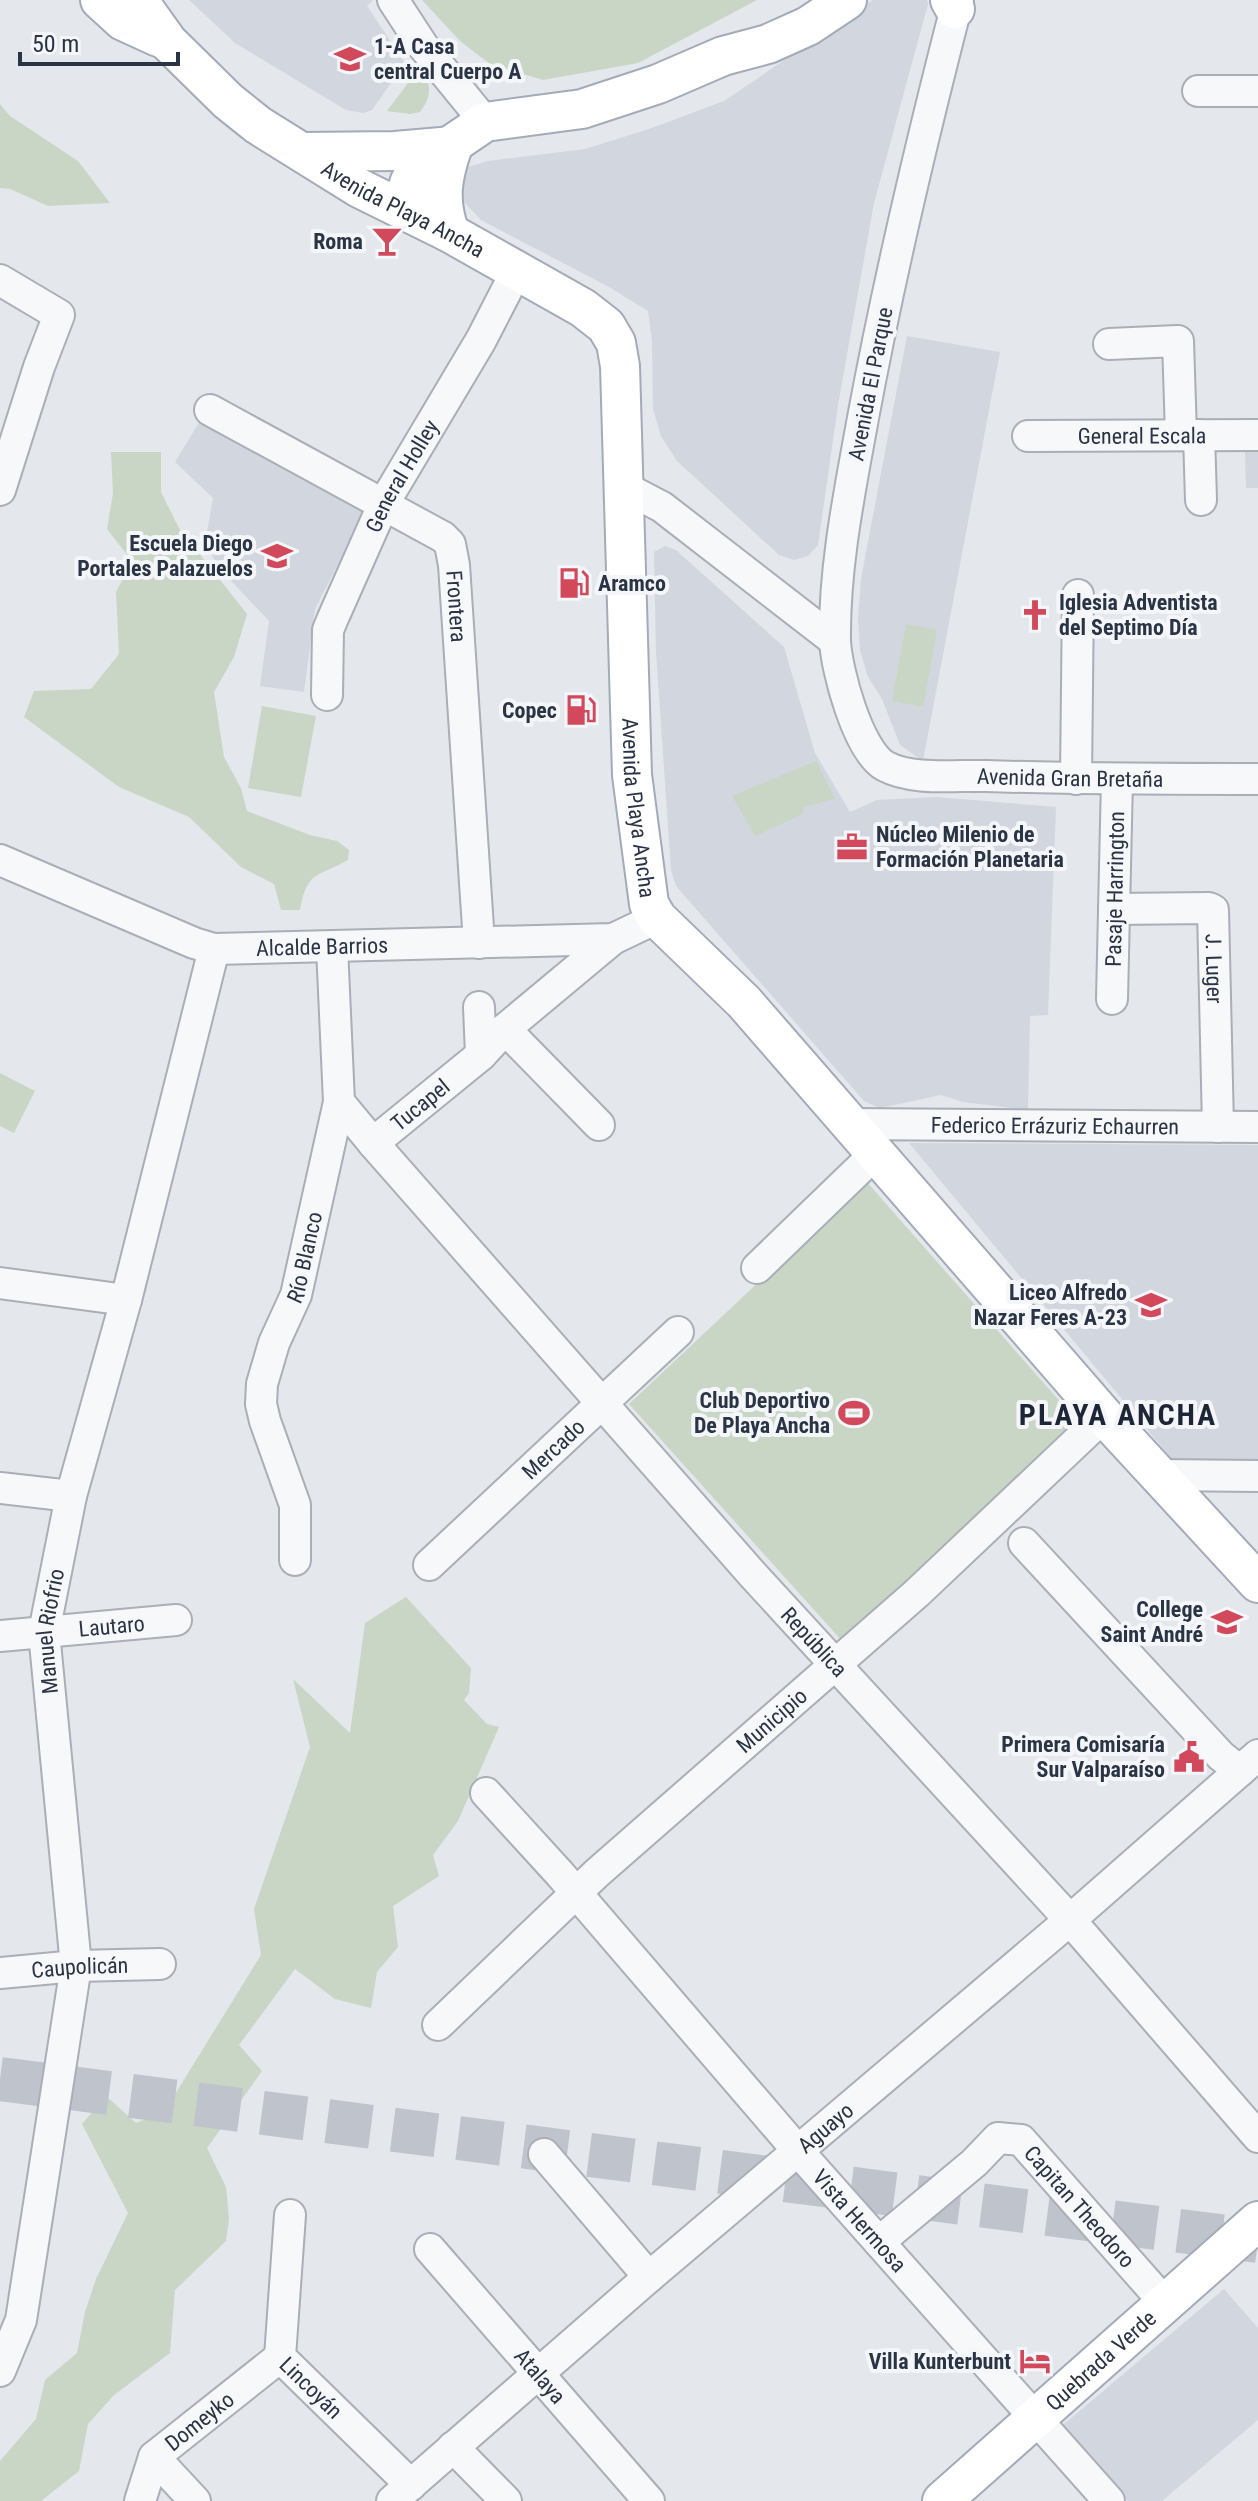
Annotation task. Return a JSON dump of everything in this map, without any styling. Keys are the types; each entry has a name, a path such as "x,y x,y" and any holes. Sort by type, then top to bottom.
{"main road":[{"path":"100,0 123,21 168,42"},
{"path":"138,0 168,42"},
{"path":"304,152 395,151 582,109 658,84 723,56 768,44 808,26 847,0"},
{"name":"Avenida Playa Ancha","path":"168,42 228,101 258,125 359,188 450,233 583,308 606,326 616,343 620,366 632,775 649,904 657,918 744,1002 1104,1416 1258,1583"},
{"path":"401,208 410,181 429,160 467,136"},
{"path":"450,233 441,195 444,171 467,136"},
{"name":"Quebrada Verde","path":"942,2501 1258,2221"}],"street":[{"path":"393,0 423,46 467,136"},
{"name":"Avenida El Parque","path":"882,765 859,731 840,675 835,641 840,570 852,477 881,320 954,3"},
{"path":"1198,91 1258,91"},
{"name":"General Holley","path":"327,695 328,630 384,503 474,352 516,272"},
{"path":"0,280 59,315 0,490"},
{"path":"1109,344 1178,341 1201,500"},
{"name":"Frontera","path":"210,410 443,537 453,553 479,943"},
{"name":"General Escala","path":"1028,436 1258,435"},
{"path":"622,486 662,507 835,641"},
{"path":"1076,779 1078,595"},
{"name":"Avenida Gran Bretaña","path":"882,765 909,774 1076,779 1258,779"},
{"name":"Pasaje Harrington","path":"1112,999 1117,779"},
{"name":"Alcalde Barrios","path":"0,860 214,949 613,939 657,918"},
{"name":"J. Luger","path":"1114,909 1213,910 1218,1127"},
{"name":"Tucapel","path":"339,1102 373,1143 481,1055 505,1029 613,939"},
{"name":"Río Blanco","path":"295,1560 295,1505 265,1421 261,1404 262,1384 274,1343 296,1295 339,1102 332,947"},
{"name":"Manuel Riofrio","path":"0,2371 76,1966 44,1632 71,1496 126,1300 214,949"},
{"path":"479,1007 481,1055"},
{"path":"505,1029 599,1125"},
{"name":"Federico Errázuriz Echaurren","path":"851,1124 1258,1127"},
{"name":"República","path":"373,1143 753,1575 1070,1920 1258,2137"},
{"path":"757,1268 875,1154"},
{"path":"0,1283 126,1300"},
{"name":"Mercado","path":"429,1565 678,1332"},
{"name":"Municipio","path":"438,2025 575,1895 917,1593 1104,1416"},
{"path":"1158,1475 1258,1476"},
{"path":"0,1488 71,1496"},
{"path":"1024,1543 1221,1756 1249,1763"},
{"name":"Lautaro","path":"0,1636 176,1620"},
{"name":"Aguayo","path":"402,2493 1249,1763"},
{"name":"Vista Hermosa","path":"486,1793 1109,2501"},
{"name":"Caupolicán","path":"0,1973 76,1966 160,1964"},
{"name":"Capitan Theodoro","path":"879,2242 974,2163 998,2138 1021,2140 1165,2303"},
{"path":"544,2154 649,2277"},
{"name":"Lincoyán","path":"290,2215 280,2357 402,2493"},
{"name":"Atalaya","path":"430,2249 649,2501"},
{"name":"Domeyko","path":"140,2501 154,2457 280,2357"},
{"path":"453,2447 506,2501"},
{"path":"154,2457 195,2501"}],"shaded area":[{"path":"189,0 373,0 367,6 405,63 372,110 363,113 346,110 235,43"},
{"path":"873,0 927,0 928,4 874,203 838,405 818,545 808,556 794,560 779,555 677,461 661,436 653,409 652,341 648,311 609,287 481,220 464,202 460,181 468,167 488,161 585,149 724,101"},
{"path":"907,336 1000,352 923,761 900,745 882,699 868,677 860,650 858,619 861,579"},
{"name":"Escuela Diego Portales Palazuelos","path":"203,416 368,506 315,609 304,692 260,686 269,621 219,568 205,543 213,498 175,462"},
{"path":"1245,449 1258,449 1258,488 1246,488"},
{"path":"665,546 676,550 784,647 815,753 850,812 877,800 936,797 1056,807 1048,1015 1030,1016 1028,1110 963,1102 941,1095 880,1108 864,1101 676,886 671,870 656,652 654,552"},
{"name":"Liceo Alfredo Nazar Feres A-23","path":"909,1143 1258,1145 1258,1466 1176,1464"},
{"path":"1224,2289 1258,2328 1258,2420 1162,2501 1128,2501 1063,2425"}],"green space":[{"path":"422,0 757,0 638,63 543,80 490,64 460,41"},
{"path":"420,67 429,89 420,112 387,111"},
{"path":"0,104 10,116 78,161 110,203 48,206 10,189 0,188"},
{"path":"111,452 161,452 161,492 179,528 247,614 234,657 214,692 224,757 241,788 247,811 310,835 337,841 349,850 348,860 310,881 300,910 281,910 274,884 241,867 189,817 119,787 24,717 34,691 91,689 119,654 116,592 132,561 107,529 113,493"},
{"path":"906,624 937,630 923,707 892,701"},
{"path":"262,706 316,716 301,797 248,788"},
{"path":"816,761 835,799 803,807 803,814 755,836 732,796"},
{"path":"0,1073 35,1091 14,1133 0,1126"},
{"name":"Club Deportivo De Playa Ancha","path":"866,1181 1078,1422 843,1642 629,1404"},
{"path":"406,1597 471,1668 469,1693 464,1700 487,1724 499,1727 458,1821 433,1855 439,1876 393,1906 398,1947 377,1972 371,2008 335,1999 295,1969 239,2045 262,2071 207,2148 226,2187 229,2219 226,2241 175,2290 170,2353 114,2395 88,2424 79,2471 41,2501 0,2501 0,2461 36,2419 45,2380 77,2353 85,2312 96,2279 128,2213 82,2124 106,2096 136,2123 164,2112 261,1955 254,1909 310,1747 293,1679 350,1733 365,1623"}],"tunnel":[{"path":"0,2079 1258,2241"}],"place":[{"name":"1-A Casa central Cuerpo A","path":"350,59"},
{"name":"Roma","path":"387,241"},
{"name":"Escuela Diego Portales Palazuelos","path":"277,556"},
{"name":"Aramco","path":"574,583"},
{"name":"Iglesia Adventista del Septimo Día","path":"1035,615"},
{"name":"Copec","path":"581,710"},
{"name":"Núcleo Milenio de Formación Planetaria","path":"852,847"},
{"name":"Liceo Alfredo Nazar Feres A-23","path":"1151,1305"},
{"name":"Club Deportivo De Playa Ancha","path":"854,1413"},
{"name":"College Saint André","path":"1227,1622"},
{"name":"Primera Comisaría Sur Valparaíso","path":"1189,1757"},
{"name":"Villa Kunterbunt","path":"1035,2361"}],"district":[{"name":"PLAYA ANCHA","path":"1118,1415"}]}
